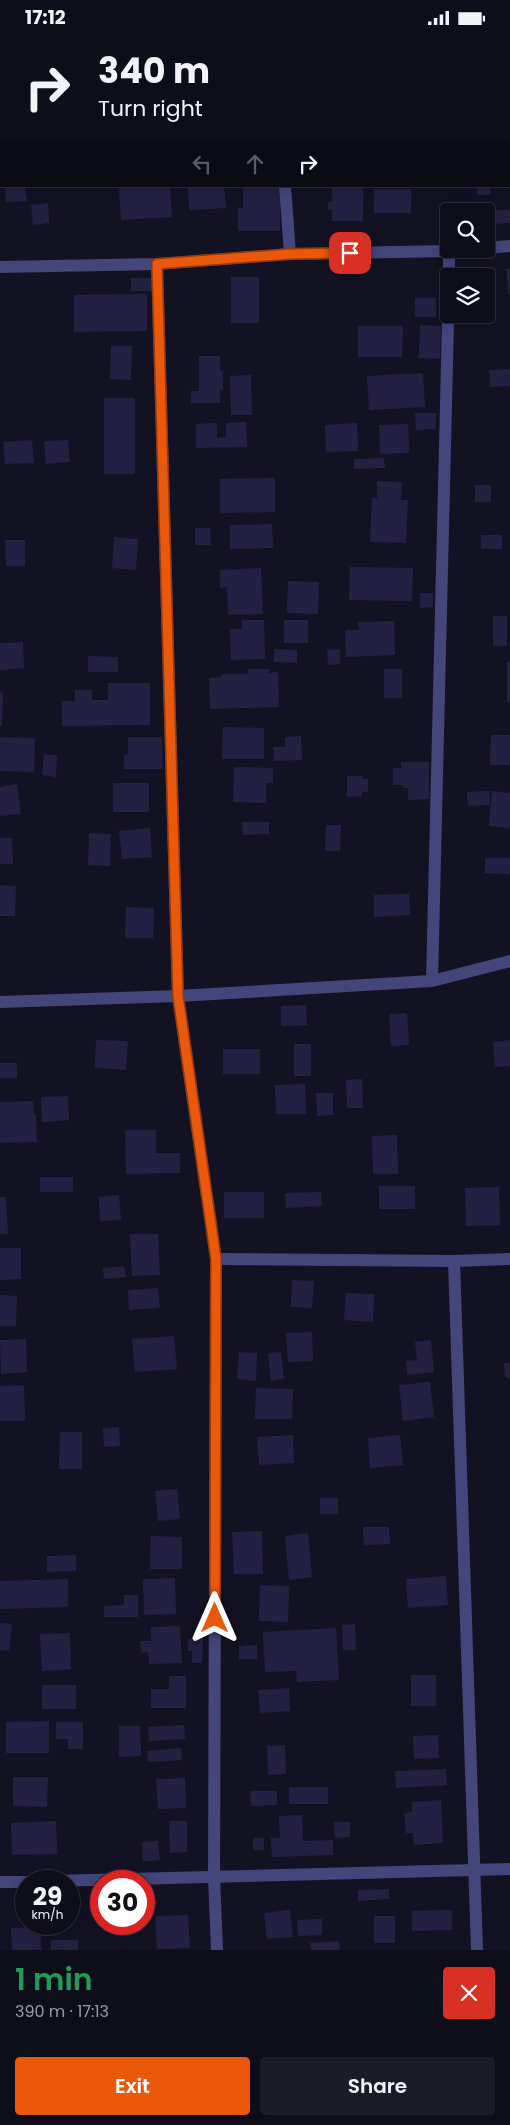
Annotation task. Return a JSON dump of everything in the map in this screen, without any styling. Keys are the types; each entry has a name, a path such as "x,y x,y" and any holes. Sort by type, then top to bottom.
{"street":[{"path":"285,187 290,254"},
{"path":"495,247 510,246"},
{"path":"0,267 157,264 290,254 440,251"},
{"path":"157,264 178,996 216,1259 214,1877 217,1950"},
{"path":"432,981 448,323"},
{"path":"0,1002 178,996 432,981 510,961"},
{"path":"216,1259 454,1261 510,1259"},
{"path":"454,1261 477,1950"},
{"path":"80,1880 510,1869"},
{"path":"0,1883 15,1882"}],"building":[{"path":"5,187 25,187 27,201 6,202"},
{"path":"119,187 170,187 172,217 121,220"},
{"path":"188,187 224,187 226,208 189,210"},
{"path":"243,187 280,187 280,231 238,231 238,208 243,208"},
{"path":"332,187 363,187 363,221 332,221 332,210 328,210 328,202 332,202"},
{"path":"477,187 490,187 490,195 477,195"},
{"path":"374,189 411,189 411,213 374,213"},
{"path":"48,203 49,223 33,225 31,205"},
{"path":"495,210 510,210 510,223 495,224"},
{"path":"506,269 510,269 509,295"},
{"path":"231,277 259,277 259,323 231,323"},
{"path":"131,278 152,278 152,291 131,291"},
{"path":"147,294 147,331 74,332 74,295"},
{"path":"415,298 436,298 436,317 415,317"},
{"path":"420,325 441,326 440,359 419,358"},
{"path":"358,326 403,326 402,357 358,357"},
{"path":"111,346 132,346 131,380 110,379"},
{"path":"199,356 220,356 220,371 223,371 223,390 220,390 220,403 191,403 191,391 199,391"},
{"path":"510,369 510,386 490,387 489,370"},
{"path":"423,373 425,407 369,410 367,376"},
{"path":"251,375 252,415 231,415 230,376"},
{"path":"104,398 135,398 135,474 104,474"},
{"path":"415,413 436,413 436,429 416,430"},
{"path":"246,422 247,447 196,448 196,424 217,423 217,438 226,437 226,423"},
{"path":"357,423 358,451 326,452 325,425"},
{"path":"408,424 409,453 380,454 379,425"},
{"path":"32,440 34,463 5,464 3,442"},
{"path":"68,440 70,462 46,464 44,441"},
{"path":"384,458 385,468 354,469 354,459"},
{"path":"275,478 275,512 220,513 220,479"},
{"path":"377,481 402,482 401,500 408,500 406,543 370,542 372,498 377,498"},
{"path":"475,485 491,485 491,502 475,502"},
{"path":"272,524 273,548 230,549 230,525"},
{"path":"195,528 210,528 211,545 195,545"},
{"path":"481,535 502,535 502,549 481,549"},
{"path":"114,537 138,539 136,570 112,568"},
{"path":"5,540 25,540 25,566 6,566"},
{"path":"350,567 413,568 412,601 349,600"},
{"path":"261,568 263,614 228,615 227,587 220,588 220,570"},
{"path":"288,581 319,582 318,614 287,613"},
{"path":"420,593 433,593 433,607 420,608"},
{"path":"493,616 507,616 507,646 493,646"},
{"path":"242,620 264,620 265,659 231,660 230,629 242,629"},
{"path":"284,620 308,620 308,643 284,643"},
{"path":"394,621 395,655 346,657 345,630 359,630 358,622"},
{"path":"23,642 24,668 0,670 0,643"},
{"path":"274,649 297,650 297,663 274,662"},
{"path":"340,649 340,664 328,665 327,650"},
{"path":"88,656 118,657 118,672 88,672"},
{"path":"507,662 510,662 510,702 507,702"},
{"path":"248,669 269,669 269,673 278,672 279,707 210,709 209,678 221,677 221,674 248,674"},
{"path":"384,669 402,669 402,698 384,698"},
{"path":"108,683 150,683 150,725 62,726 62,701 75,701 75,690 92,690 92,700 108,700"},
{"path":"0,692 3,693 2,726 0,726"},
{"path":"223,727 264,728 264,759 222,759"},
{"path":"491,735 510,735 510,765 490,765"},
{"path":"301,736 302,760 274,761 273,747 285,747 285,737"},
{"path":"0,737 35,738 34,772 0,771"},
{"path":"128,737 162,737 163,769 124,769 124,755 128,754"},
{"path":"44,754 57,755 56,777 42,775"},
{"path":"401,762 429,762 429,799 408,800 408,788 403,788 403,785 393,785 393,768 401,768"},
{"path":"234,767 273,768 273,783 266,783 266,803 233,802"},
{"path":"347,776 362,776 362,779 368,779 368,792 362,792 362,796 347,797"},
{"path":"113,783 149,783 149,812 113,812"},
{"path":"17,784 21,814 0,816 0,787"},
{"path":"489,791 490,805 468,806 467,792"},
{"path":"492,791 510,793 510,828 489,826"},
{"path":"242,822 269,822 269,834 243,835"},
{"path":"326,825 341,825 340,851 325,851"},
{"path":"150,828 152,857 122,859 119,831"},
{"path":"89,833 111,834 110,866 88,865"},
{"path":"0,838 12,838 13,864 0,864"},
{"path":"485,858 510,858 510,874 485,873"},
{"path":"0,885 16,886 15,916 0,916"},
{"path":"409,894 410,915 374,917 374,895"},
{"path":"126,907 154,908 153,938 125,938"},
{"path":"306,1005 307,1025 281,1026 281,1006"},
{"path":"407,1013 409,1045 391,1046 389,1014"},
{"path":"96,1040 128,1041 126,1070 95,1068"},
{"path":"510,1040 510,1066 495,1067 493,1042"},
{"path":"294,1044 311,1044 311,1076 294,1076"},
{"path":"223,1049 260,1049 260,1074 223,1074"},
{"path":"0,1063 17,1063 17,1078 0,1078"},
{"path":"362,1079 363,1108 347,1108 346,1080"},
{"path":"305,1084 306,1114 276,1114 275,1085"},
{"path":"316,1093 333,1093 333,1115 317,1116"},
{"path":"68,1096 69,1120 42,1122 41,1097"},
{"path":"33,1101 34,1114 36,1114 37,1142 0,1143 0,1102"},
{"path":"125,1130 156,1130 156,1153 180,1153 180,1173 126,1174"},
{"path":"397,1135 398,1174 373,1174 372,1136"},
{"path":"40,1177 73,1177 73,1192 40,1192"},
{"path":"379,1186 415,1186 415,1209 379,1209"},
{"path":"499,1187 500,1225 466,1226 465,1188"},
{"path":"224,1192 264,1192 264,1218 224,1218"},
{"path":"321,1192 322,1206 286,1208 285,1193"},
{"path":"119,1195 121,1220 100,1221 99,1197"},
{"path":"0,1197 6,1197 8,1234 0,1234"},
{"path":"130,1234 158,1234 160,1275 132,1276"},
{"path":"0,1248 21,1248 21,1279 0,1280"},
{"path":"124,1266 126,1277 104,1279 103,1268"},
{"path":"292,1280 314,1281 312,1308 291,1307"},
{"path":"158,1288 160,1308 129,1310 128,1290"},
{"path":"346,1293 374,1294 373,1322 344,1320"},
{"path":"0,1295 17,1296 16,1326 0,1326"},
{"path":"312,1332 313,1361 288,1362 286,1333"},
{"path":"174,1336 177,1369 135,1372 132,1339"},
{"path":"26,1339 27,1372 1,1374 0,1340"},
{"path":"431,1340 434,1372 407,1375 406,1361 417,1360 415,1342"},
{"path":"239,1352 257,1353 256,1381 237,1379"},
{"path":"281,1352 284,1379 271,1381 268,1353"},
{"path":"504,1363 510,1363 510,1378 505,1378"},
{"path":"430,1382 434,1417 403,1421 399,1385"},
{"path":"24,1385 25,1421 0,1421 0,1386"},
{"path":"256,1388 293,1389 292,1419 255,1419"},
{"path":"119,1427 120,1446 104,1447 103,1428"},
{"path":"60,1432 82,1432 82,1469 59,1469"},
{"path":"293,1435 294,1463 259,1465 257,1437"},
{"path":"400,1435 403,1465 370,1468 368,1438"},
{"path":"177,1489 180,1519 158,1521 155,1491"},
{"path":"320,1498 338,1498 338,1514 320,1514"},
{"path":"363,1527 389,1527 390,1544 364,1545"},
{"path":"262,1531 263,1574 234,1574 232,1532"},
{"path":"308,1533 312,1577 289,1580 285,1536"},
{"path":"151,1536 182,1537 182,1569 150,1569"},
{"path":"76,1555 76,1571 47,1572 47,1556"},
{"path":"446,1576 448,1605 408,1608 406,1579"},
{"path":"175,1578 176,1614 144,1615 143,1579"},
{"path":"68,1579 68,1607 0,1609 0,1581"},
{"path":"260,1585 289,1586 288,1622 259,1621"},
{"path":"124,1595 138,1595 138,1617 104,1617 104,1606 124,1605"},
{"path":"0,1623 12,1624 9,1651 0,1650"},
{"path":"355,1624 356,1650 343,1650 342,1625"},
{"path":"180,1626 182,1663 149,1664 148,1652 141,1653 140,1641 151,1641 151,1627"},
{"path":"336,1628 339,1680 297,1682 296,1671 265,1672 263,1632"},
{"path":"70,1633 71,1669 42,1671 40,1634"},
{"path":"188,1639 203,1639 202,1663 192,1663 192,1651 188,1651"},
{"path":"257,1645 257,1659 239,1659 239,1646"},
{"path":"411,1675 436,1675 436,1706 411,1706"},
{"path":"169,1676 186,1676 186,1708 151,1708 151,1689 169,1689"},
{"path":"42,1685 76,1685 76,1709 42,1709"},
{"path":"289,1688 290,1711 260,1713 258,1690"},
{"path":"49,1721 49,1753 6,1753 6,1722"},
{"path":"56,1722 83,1722 83,1749 68,1749 68,1739 56,1739"},
{"path":"184,1725 185,1739 149,1741 148,1727"},
{"path":"119,1726 140,1726 141,1756 119,1757"},
{"path":"438,1735 439,1758 414,1759 413,1736"},
{"path":"285,1745 286,1774 268,1775 267,1746"},
{"path":"181,1748 182,1760 148,1762 147,1751"},
{"path":"446,1769 447,1785 396,1788 395,1771"},
{"path":"13,1777 48,1777 47,1807 13,1806"},
{"path":"185,1778 186,1808 158,1809 156,1779"},
{"path":"289,1787 328,1787 328,1804 289,1804"},
{"path":"250,1791 277,1791 277,1805 251,1806"},
{"path":"441,1800 443,1843 414,1845 413,1833 406,1833 404,1813 412,1812 412,1802"},
{"path":"302,1815 303,1841 333,1840 333,1855 272,1857 271,1838 280,1838 279,1816"},
{"path":"56,1821 57,1854 12,1855 11,1823"},
{"path":"169,1821 187,1821 187,1852 170,1853"},
{"path":"334,1822 350,1822 350,1837 335,1838"},
{"path":"253,1838 264,1838 264,1850 253,1850"},
{"path":"158,1841 160,1860 143,1862 142,1842"},
{"path":"389,1889 389,1899 358,1901 358,1890"},
{"path":"290,1910 293,1937 267,1939 264,1913"},
{"path":"452,1910 452,1930 412,1931 412,1911"},
{"path":"188,1915 190,1948 157,1949 155,1916"},
{"path":"374,1916 395,1916 395,1943 374,1943"},
{"path":"322,1919 322,1935 298,1936 297,1920"},
{"path":"11,1928 15,1928 15,1935 40,1935 41,1950 12,1950"},
{"path":"51,1940 78,1940 78,1950 51,1950"},
{"path":"339,1941 340,1950 311,1950 310,1943"}],"route":[{"path":"215,1618 216,1259 178,996 157,264 290,254 350,253"}]}
